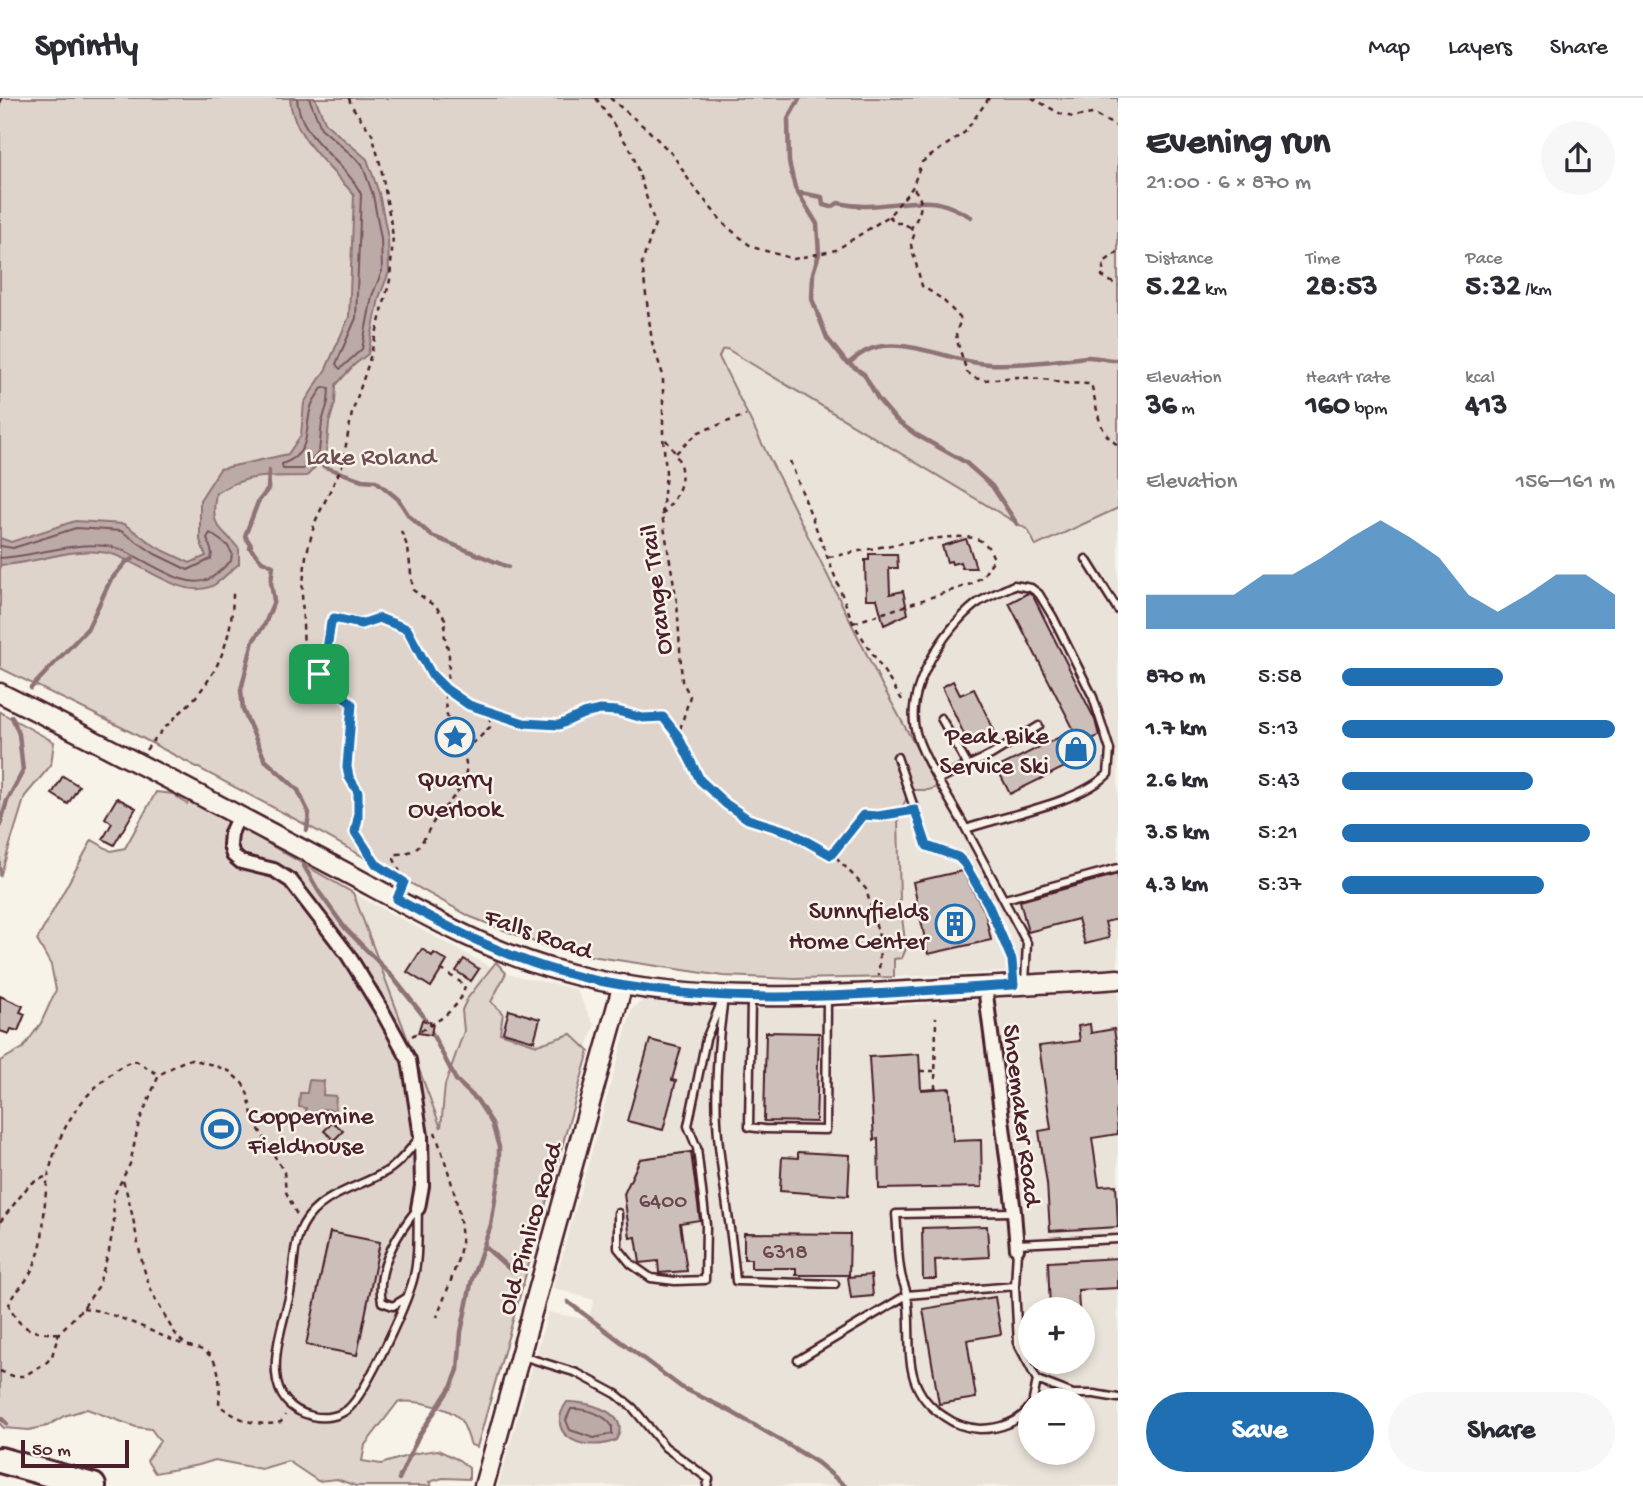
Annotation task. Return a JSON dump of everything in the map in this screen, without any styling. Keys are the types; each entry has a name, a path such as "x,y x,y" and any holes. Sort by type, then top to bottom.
{"highway":[{"path":"0,1460 93,1486"}],"main road":[{"name":"Falls Road","path":"0,693 138,762 443,924 527,961 582,977 724,996 751,997 878,993 1118,979"},
{"name":"Old Pimlico Road","path":"484,1486 623,984"}],"street":[{"path":"239,815 231,833 233,855 242,862 274,870 291,881 348,955 409,1060 421,1136 422,1185 418,1208"},
{"name":"Shoemaker Road","path":"985,987 1017,1247"}],"lane":[{"path":"1086,559 1118,610"},
{"path":"966,829 1077,794 1097,784 1108,774 1110,750 1093,697 1053,617 1039,594 1031,588 1014,585 977,604 953,626 921,679 913,713 919,742 1027,943 1020,985"},
{"path":"941,718 968,766"},
{"path":"939,779 991,755 1039,726"},
{"path":"897,757 927,846 958,857 988,904 1020,985"},
{"path":"1005,899 1118,868"},
{"path":"751,997 749,1127 826,1130 827,995"},
{"path":"618,1213 618,1248 631,1264 651,1278 675,1281 705,1280 706,1225 702,1186 697,1148 688,1126 706,1038 724,996"},
{"path":"724,996 718,1047 718,1143 732,1232 736,1281 835,1284"},
{"path":"418,1208 415,1270 407,1297 358,1398 346,1410 333,1417 302,1413 289,1405 280,1393 275,1374 276,1352 293,1284 295,1251 303,1226 312,1213 329,1198 387,1171 402,1159 421,1136"},
{"path":"407,1297 393,1306 382,1302 383,1275 390,1249 418,1208"},
{"path":"1014,1212 896,1214 901,1274 907,1295 908,1348 915,1386 928,1405 951,1422 967,1428 988,1429 1018,1419"},
{"path":"1035,1388 1037,1380 1018,1344 1015,1286 1017,1247 1118,1239"},
{"path":"798,1360 907,1295 1015,1286"},
{"path":"520,1356 577,1373 616,1394 633,1408 665,1447 709,1479 707,1486"},
{"path":"1037,1380 1073,1394 1118,1398"}],"path":[{"path":"0,103 2,98"},
{"path":"349,98 372,134 381,167 393,236 390,280 368,365 352,412 344,458 315,522 306,555 302,592 304,655 319,674 352,704 347,767 349,777 358,792 355,832 376,864 404,882"},
{"name":"Orange Trail","path":"596,98 632,152 655,224 642,263 652,342 663,375 666,472 662,516 677,602 681,681 690,696 678,736"},
{"path":"610,98 673,155 691,185 725,225 752,247 794,259 836,250 889,216 912,188 922,162 965,132 989,98"},
{"path":"1032,98 1060,114 1073,117 1093,114 1118,127"},
{"path":"911,228 921,207 921,200 912,188"},
{"path":"889,216 895,223 911,228 914,235 911,245 922,286 942,299 961,319 956,333 967,372 984,380 1018,377 1091,384 1102,429 1118,445"},
{"path":"1118,252 1104,262 1102,276 1118,286"},
{"path":"676,453 699,432 746,415"},
{"path":"662,516 672,504 683,481 676,453 663,437"},
{"path":"790,461 853,624 900,699 913,713"},
{"path":"397,899 404,882 394,859 396,853 403,854 420,846 467,771 462,749 456,741 454,728 445,709 449,655 442,633 446,620 437,608 413,590 408,548 401,531"},
{"path":"829,557 935,539 966,537 978,539 989,546 994,559 984,576 971,584 853,624"},
{"path":"138,762 158,733 210,680 233,619 233,591"},
{"path":"319,674 325,670 323,662 334,618 361,624 379,618 407,629 431,674 446,689 469,705 524,723 559,725 600,710 617,711 643,718 663,717 678,736 700,780 726,804 748,819 790,832 831,855 866,889 880,940 878,993"},
{"path":"462,749 477,740 489,727 491,712"},
{"path":"831,855 863,815 878,816 915,810"},
{"path":"423,1030 456,1005 464,995 466,985 442,970"},
{"path":"935,1089 936,1017"},
{"path":"0,1371 13,1376 24,1376 38,1369 52,1356 58,1333 83,1308 98,1287 114,1222 113,1197 130,1164 139,1122 159,1075 180,1063 191,1059 229,1071 243,1084 253,1119 284,1172 286,1192 303,1226"},
{"path":"58,1333 38,1334 25,1327 15,1318 9,1305 12,1294 20,1288 33,1267 41,1245 52,1156 78,1105 92,1089 125,1063 136,1061 159,1075"},
{"path":"920,1072 935,1071"},
{"path":"416,1105 429,1114 447,1168 461,1228 461,1245 437,1317"},
{"path":"0,1222 30,1184 49,1175"},
{"path":"123,1180 144,1267 155,1298 178,1338 187,1346"},
{"path":"83,1308 105,1311 205,1351 217,1366 219,1405 228,1413 254,1423 272,1425 281,1422 289,1405"}],"shaded area":[{"path":"709,338 1028,530 1036,545 1118,508 1118,979 1029,983 1025,971 894,977 882,684"},
{"path":"353,893 502,973 576,989 594,1025 552,1166 444,1137"},
{"path":"1118,992 1118,1486 498,1486 548,1312 588,1320 594,1300 553,1288 632,1009 646,998 731,1006 845,1009"}],"green space":[{"name":"Lake Roland","path":"0,98 1118,98 1118,508 1036,546 1028,530 727,349 722,350 719,357 882,685 938,787 914,790 907,797 898,817 900,901 906,949 902,958 894,959 894,977 794,979 723,976 547,947 471,917 310,827 127,730 0,668"},
{"path":"0,712 54,742 51,765 25,796 0,877"},
{"name":"Coppermine Fieldhouse","path":"156,792 173,794 187,804 191,799 353,893 441,1128 445,1085 464,1031 462,1010 467,999 496,962 506,973 491,1002 503,1013 500,1033 537,1045 571,1034 589,1051 477,1447 471,1445 463,1424 454,1414 430,1405 405,1402 398,1402 365,1445 362,1461 381,1464 438,1450 469,1468 469,1479 443,1478 429,1482 431,1486 356,1486 337,1479 318,1481 288,1461 261,1469 215,1460 155,1473 147,1461 160,1441 151,1429 136,1427 87,1409 64,1416 47,1426 29,1430 4,1428 0,1424 0,1061 23,1048 41,1023 56,990 51,965 37,940 92,840 111,851 125,848"}],"water":[{"path":"290,98 315,98 326,124 367,159 379,193 388,238 389,272 379,298 368,354 336,385 326,455 307,476 249,479 216,493 215,520 239,549 239,564 214,585 202,589 189,588 161,578 120,557 94,551 0,565 0,538 11,542 75,521 124,524 158,548 190,563 206,556 200,540 200,500 220,469 288,454 301,435 304,403 326,369 349,317 354,195 305,138 292,112"},
{"path":"309,1080 324,1081 323,1095 336,1096 335,1110 322,1109 321,1120 306,1119 306,1108 299,1107 300,1093 307,1093"},
{"path":"567,1402 596,1406 613,1416 620,1431 616,1440 593,1445 572,1439 564,1433 560,1425"}],"building":[{"path":"966,539 976,568 962,568 960,562 947,562 942,546"},
{"path":"869,554 897,554 898,568 889,568 890,594 903,591 908,614 884,625 877,599 866,599 865,560 869,560"},
{"path":"1028,593 1033,596 1095,720 1099,736 1085,742 1091,754 1010,794 997,768 1074,730 1009,603"},
{"path":"953,681 960,695 974,689 995,732 969,745 942,687"},
{"path":"63,776 79,786 68,804 52,794"},
{"path":"117,798 136,808 114,845 103,839 112,823 105,818"},
{"name":"Sunnyfields Home Center","path":"962,871 985,912 991,940 928,954 913,882"},
{"path":"1118,874 1118,919 1105,922 1109,938 1085,944 1078,919 1028,932 1020,901"},
{"path":"422,949 447,961 431,987 407,972"},
{"path":"464,959 479,969 471,981 456,971"},
{"path":"0,996 23,1006 20,1012 25,1014 18,1031 11,1029 9,1034 0,1031"},
{"path":"509,1010 540,1019 534,1041 503,1032"},
{"path":"422,1020 433,1023 431,1035 418,1033"},
{"path":"1090,1024 1091,1033 1114,1029 1118,1054 1118,1134 1092,1138 1099,1186 1116,1185 1118,1227 1050,1231 1047,1184 1039,1131 1051,1129 1039,1046 1080,1041 1078,1026"},
{"path":"766,1032 819,1033 816,1122 764,1121"},
{"path":"650,1040 681,1048 672,1080 676,1081 663,1130 627,1121"},
{"path":"919,1054 921,1090 950,1088 953,1141 981,1140 982,1187 879,1189 878,1139 874,1140 869,1057"},
{"path":"333,1122 343,1131 334,1140 324,1131"},
{"path":"691,1152 700,1220 680,1223 687,1271 659,1273 658,1261 640,1263 636,1237 630,1238 624,1194 640,1159"},
{"path":"798,1152 850,1155 848,1196 780,1191 782,1157 798,1158"},
{"path":"987,1226 989,1257 935,1260 936,1279 923,1279 922,1228"},
{"name":"Coppermine Fieldhouse","path":"330,1232 380,1242 357,1355 306,1345"},
{"path":"744,1233 850,1234 849,1275 796,1275 796,1268 751,1268 751,1259 744,1259"},
{"path":"1118,1258 1118,1288 1078,1290 1078,1297 1049,1297 1048,1262"},
{"path":"871,1275 873,1296 851,1298 848,1277"},
{"path":"995,1297 1001,1334 967,1340 976,1398 939,1404 923,1309"}],"waterway":[{"path":"800,98 788,119 789,162 795,188 817,224 819,254 813,273 812,299 827,338 845,361 864,374 878,399 896,420 965,462 992,486 1017,524"},
{"path":"800,193 822,197 823,205 832,207 838,203 874,206 930,202 946,205 971,217"},
{"path":"849,363 866,351 892,345 990,364 1086,357 1118,360"},
{"path":"315,459 325,467 362,480 376,481 398,499 409,516 432,536 508,567"},
{"path":"269,471 268,489 258,502 245,536 250,548 262,561 273,566 271,582 274,601 265,624 253,641 241,690 243,710 265,760 298,790 309,813 307,830"},
{"path":"31,688 88,628 110,581 126,562 133,559"},
{"path":"0,825 7,801 23,771 19,734 12,717"},
{"path":"304,866 345,928 391,975 422,1014 456,1080 477,1100 492,1123 499,1147 499,1175 491,1225 472,1279 461,1332 458,1370 452,1385 418,1437 399,1479"},
{"path":"484,1246 512,1271"},
{"path":"568,1302 681,1387 782,1441 818,1463 845,1486"},
{"path":"0,1417 7,1424"}],"place":[{"name":"Quarry Overlook","path":"455,737"},
{"name":"Peak Bike Service Ski","path":"1076,749"},
{"name":"Sunnyfields Home Center","path":"955,924"},
{"name":"Coppermine Fieldhouse","path":"221,1129"}],"route":[{"path":"334,618 361,624 379,618 388,620 407,629 431,674 446,689 469,705 524,723 559,725 600,710 617,711 643,718 663,717 678,736 700,780 726,804 748,819 790,832 831,855 863,815 878,816 915,810 927,846 958,857 988,904 1012,960 1014,985 827,995 724,996 582,977 527,961 481,942 397,899 404,882 376,864 358,839 355,832 358,792 349,777 347,767 352,704 319,674 325,670 323,662 334,618"}]}
